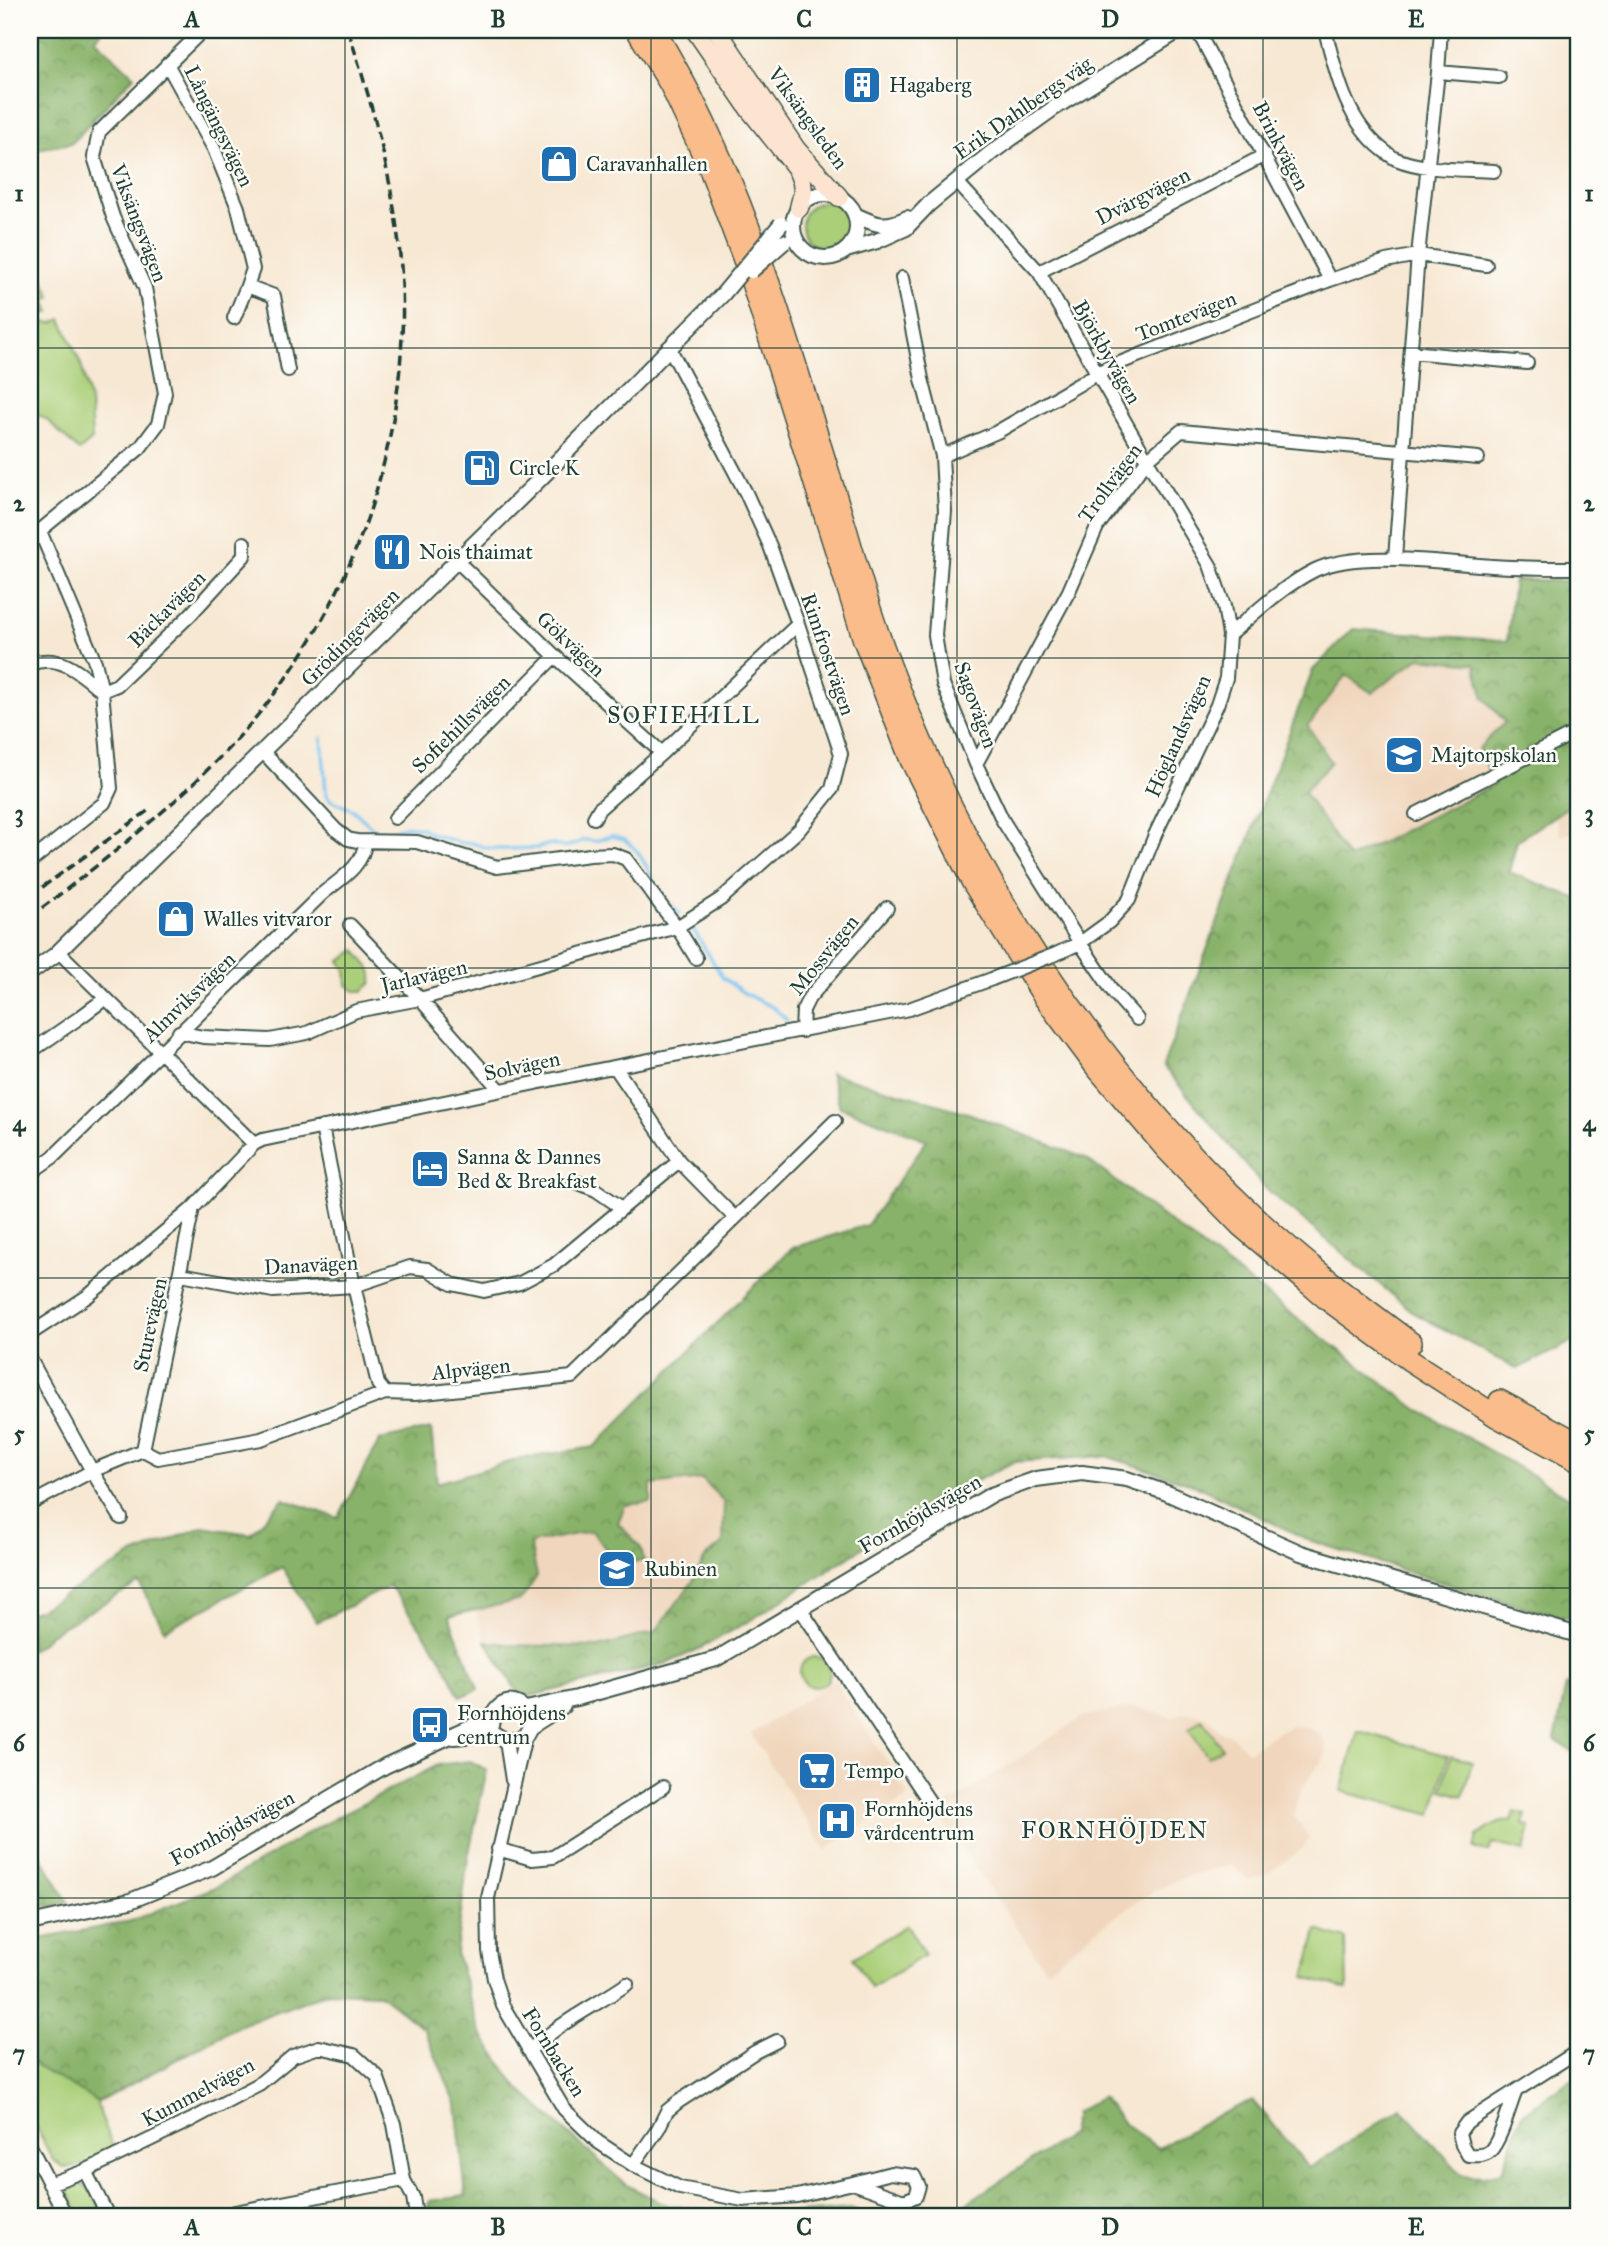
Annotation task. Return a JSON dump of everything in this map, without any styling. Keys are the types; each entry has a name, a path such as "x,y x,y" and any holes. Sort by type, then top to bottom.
{"highway":[{"path":"637,30 670,84 710,169 750,273 864,640 911,760 973,883 1044,998 1097,1068 1167,1150 1240,1225 1328,1300 1411,1361 1496,1416 1578,1456"},
{"path":"654,30 684,78 725,164 763,263 877,632 924,751 995,890 1056,986 1140,1097 1181,1143 1255,1217 1340,1290 1420,1349 1578,1456"}],"main road":[{"name":"Viksängsleden","path":"721,31 796,149 839,197"},
{"name":"Viksängsleden","path":"700,36 750,110 797,169 803,192 797,211"}],"street":[{"name":"Viksängsvägen","path":"35,535 140,448 158,424 165,393 145,288 113,217 94,157 99,132 203,30"},
{"name":"Erik Dahlbergs väg","path":"846,250 877,242 906,228 929,204 991,152 1054,108 1180,30"},
{"name":"Brinkvägen","path":"1197,30 1330,280"},
{"path":"1325,30 1350,111 1372,141 1395,159 1427,166 1494,171"},
{"path":"1395,558 1418,256 1441,30"},
{"path":"700,36 721,31"},
{"name":"Långängsvägen","path":"167,64 214,149 238,208 253,269 234,318"},
{"path":"1438,72 1499,77"},
{"name":"Dvärgvägen","path":"1039,272 1265,155"},
{"name":"Björkbyvägen","path":"956,181 1039,272 1210,565 1224,606 1229,635"},
{"name":"Grödingevägen","path":"30,973 59,952 540,480 723,294 781,224 813,196 828,194 839,197"},
{"path":"797,211 791,243 811,255 822,258 836,256 846,250 854,240 857,229 855,215 849,205 839,197"},
{"name":"Erik Dahlbergs väg","path":"855,215 883,226 893,225 929,204"},
{"name":"Grödingevägen","path":"723,294 791,243"},
{"name":"Tomtevägen","path":"942,456 998,432 1097,373 1330,280 1385,261 1418,256 1486,265"},
{"name":"Sagovägen","path":"902,278 922,379 942,456 945,511 934,635 943,684 1003,821 1080,943 1114,993 1137,1019"},
{"path":"247,286 274,296 288,370"},
{"name":"Rimfrostvägen","path":"669,347 747,493 770,546 799,624 841,754 832,789 799,830 721,899 677,927"},
{"path":"1411,352 1527,363"},
{"name":"Trollvägen","path":"976,764 1069,591 1097,527 1147,460 1181,431 1478,458"},
{"path":"30,862 104,803 111,788 102,691 95,662 35,535"},
{"name":"Bäckavägen","path":"102,691 117,685 190,615 244,556 244,542"},
{"path":"1229,635 1273,597 1317,570 1363,560 1395,558 1510,567 1578,568"},
{"name":"Gökvägen","path":"457,561 555,656 662,753"},
{"path":"594,818 599,809 799,624"},
{"name":"Höglandsvägen","path":"1080,943 1109,922 1129,900 1155,835 1217,705 1226,678 1229,635"},
{"name":"Sofiehillsvägen","path":"394,818 555,656"},
{"path":"30,664 44,659 73,667 102,691"},
{"path":"1416,814 1578,731"},
{"path":"262,752 335,830 348,839 365,842 417,842 497,867 614,854 626,859 677,927 696,958"},
{"name":"Almviksvägen","path":"30,1173 53,1157 322,894 357,864 364,851 365,842"},
{"name":"Mossvägen","path":"802,1031 803,1010 809,998 887,908"},
{"path":"349,925 420,999 500,1090"},
{"name":"Jarlavägen","path":"179,1032 203,1037 270,1040 307,1033 356,1011 420,999 677,927"},
{"name":"Solvägen","path":"254,1144 321,1127 500,1090 909,1009 1080,943"},
{"path":"30,1335 88,1296 193,1208 254,1144 59,952"},
{"path":"30,1052 106,998"},
{"path":"615,1067 678,1161 735,1218"},
{"name":"Alpvägen","path":"143,1450 158,1458 261,1439 385,1393 415,1394 572,1377 835,1121"},
{"path":"321,1127 354,1286 378,1384 385,1393"},
{"name":"Danavägen","path":"181,1273 273,1291 354,1286 410,1267 427,1269 452,1284 484,1291 520,1283 554,1265 678,1161"},
{"path":"574,1181 596,1190 622,1208"},
{"name":"Sturevägen","path":"143,1450 193,1208"},
{"path":"31,1363 121,1518"},
{"path":"30,1504 92,1471 143,1450"},
{"name":"Fornhöjdsvägen","path":"30,1923 130,1900 212,1868 385,1766 492,1717 498,1707 504,1704 516,1703 526,1709 577,1698 716,1659 991,1495 1037,1479 1082,1472 1127,1479 1167,1493 1301,1553 1578,1636"},
{"path":"800,1610 931,1804"},
{"name":"Fornhöjdsvägen","path":"442,1738 475,1735 517,1740 577,1698"},
{"path":"526,1709 529,1715 527,1731"},
{"path":"492,1717 491,1725 501,1738"},
{"name":"Fornbacken","path":"527,1731 488,1898 489,1951 503,2006 564,2109 598,2142 633,2165 680,2188 743,2200 797,2196 853,2183"},
{"name":"Fornbacken","path":"501,1738 513,1791"},
{"path":"498,1849 531,1859 553,1857 663,1787"},
{"path":"528,2049 627,1984"},
{"path":"633,2165 667,2111 755,2052 777,2041"},
{"name":"Kummelvägen","path":"49,2184 85,2171 259,2084 293,2056 319,2046 354,2054 377,2076 394,2124 404,2180 413,2197 416,2216"},
{"path":"1515,2092 1498,2137 1489,2152 1479,2156 1468,2155 1462,2145 1460,2133 1467,2122 1578,2052"},
{"path":"30,2146 66,2216"},
{"path":"85,2171 108,2216"},
{"path":"229,2216 234,2212 404,2180"}],"shaded area":[{"name":"Majtorpskolan","path":"1419,658 1476,664 1484,698 1505,722 1495,784 1349,859 1304,792 1331,762 1308,726 1346,675 1372,693"},
{"path":"1578,740 1578,831 1561,836 1539,761"},
{"name":"Rubinen","path":"702,1479 724,1501 723,1543 705,1558 693,1581 655,1632 598,1647 514,1645 486,1641 475,1610 521,1600 530,1543 593,1531 616,1562 641,1548 618,1522 625,1505 651,1502 651,1485"},
{"path":"835,1680 909,1796 825,1850 751,1734"},
{"path":"1134,1707 1172,1717 1184,1713 1210,1719 1220,1731 1232,1736 1248,1752 1278,1732 1293,1726 1306,1727 1319,1733 1325,1743 1326,1755 1299,1792 1294,1816 1309,1838 1302,1849 1267,1874 1248,1880 1232,1865 1190,1875 1155,1890 1103,1925 1046,1970 936,1812 1084,1716"}],"green space":[{"path":"30,30 103,30 95,39 134,76 72,143 30,152"},
{"path":"825,202 841,209 848,225 841,241 825,248 809,241 802,225 809,209"},
{"path":"30,256 51,297 45,300 50,312 39,317 42,322 54,323 61,319 81,364 90,402 92,440 79,451 47,420 30,410"},
{"path":"1514,580 1578,581 1578,800 1517,841 1509,872 1578,899 1578,1339 1517,1369 1414,1313 1266,1189 1163,1066 1313,670 1353,629 1507,641","holes":["1419,658 1475,664 1484,698 1505,722 1478,749 1495,784 1349,859 1304,792 1331,762 1308,726 1346,675 1372,693"]},
{"path":"356,950 371,972 372,983 363,991 355,991 347,985 346,970 340,961"},
{"path":"830,1073 968,1113 1085,1158 1416,1408 1578,1502 1578,1621 1494,1599 1308,1540 1195,1485 1106,1456 1013,1462 925,1507 751,1620 703,1647 668,1663 521,1698 486,1641 514,1645 598,1647 655,1632 693,1581 705,1558 723,1543 724,1502 702,1479 651,1485 651,1502 625,1505 618,1523 641,1548 644,1561 616,1562 592,1531 530,1543 537,1576 521,1600 449,1616 478,1689 461,1697 439,1654 390,1586 317,1622 282,1567 165,1630 139,1583 50,1634 30,1650 30,1612 131,1556 202,1527 251,1534 283,1499 338,1518 380,1440 431,1429 437,1483 519,1459 594,1447 792,1248 867,1225 927,1140 840,1107"},
{"path":"815,1657 825,1662 830,1672 825,1682 815,1687 805,1682 800,1672 805,1662"},
{"path":"1566,1685 1578,1689 1578,1755 1555,1740"},
{"path":"1202,1719 1222,1748 1208,1757 1189,1729"},
{"path":"1358,1731 1448,1756 1432,1815 1341,1791"},
{"path":"1451,1756 1472,1762 1463,1796 1442,1790"},
{"path":"470,1761 487,1770 468,1857 456,1953 480,2032 518,2088 626,2185 667,2205 754,2216 427,2216 429,2201 466,2196 456,2104 424,2029 380,1994 329,1992 238,2026 98,2102 30,2060 30,1941 131,1921 218,1886 324,1824 438,1765"},
{"path":"1514,1812 1526,1815 1523,1825 1530,1827 1524,1851 1492,1843 1489,1852 1474,1848 1477,1836 1497,1824 1511,1822"},
{"path":"30,1838 68,1902 55,1906 30,1905"},
{"path":"907,1925 925,1955 871,1988 853,1958"},
{"path":"1317,1930 1346,1939 1347,1989 1305,1977"},
{"path":"30,2060 98,2102 115,2152 65,2168 53,2160 30,2115"},
{"path":"1578,2075 1578,2216 947,2216 1071,2134 1075,2113 1102,2097 1122,2122 1158,2148 1210,2119 1253,2100 1309,2168 1401,2108 1462,2175 1484,2176 1502,2172 1521,2115"},
{"path":"74,2181 86,2186 108,2216 80,2216 68,2191"},
{"path":"853,2209 870,2216 759,2216"}],"waterway":[{"path":"322,738 326,793 330,800 353,810 377,832 407,826 422,828 431,834 461,843 502,849 538,848 550,844 563,847 583,840 596,841 611,836 624,839 637,851 666,901 680,913"},
{"path":"693,929 723,978 744,993 774,1008 787,1020"}],"railway":[{"path":"30,917 169,806 245,730 285,679 320,623 349,565 372,504 389,440 399,376 403,310 399,245 391,190 372,110 348,30"},
{"path":"30,896 149,810"}],"place":[{"name":"Hagaberg","path":"862,85"},
{"name":"Caravanhallen","path":"559,164"},
{"name":"Circle K","path":"482,468"},
{"name":"Nois thaimat","path":"392,552"},
{"name":"Majtorpskolan","path":"1404,755"},
{"name":"Walles vitvaror","path":"176,919"},
{"name":"Sanna & Dannes Bed & Breakfast","path":"430,1169"},
{"name":"Rubinen","path":"617,1569"},
{"name":"Fornhöjdens centrum","path":"430,1725"},
{"name":"Tempo","path":"817,1771"},
{"name":"Fornhöjdens vårdcentrum","path":"837,1821"}],"district":[{"name":"SOFIEHILL","path":"684,715"},
{"name":"FORNHÖJDEN","path":"1115,1830"}]}
